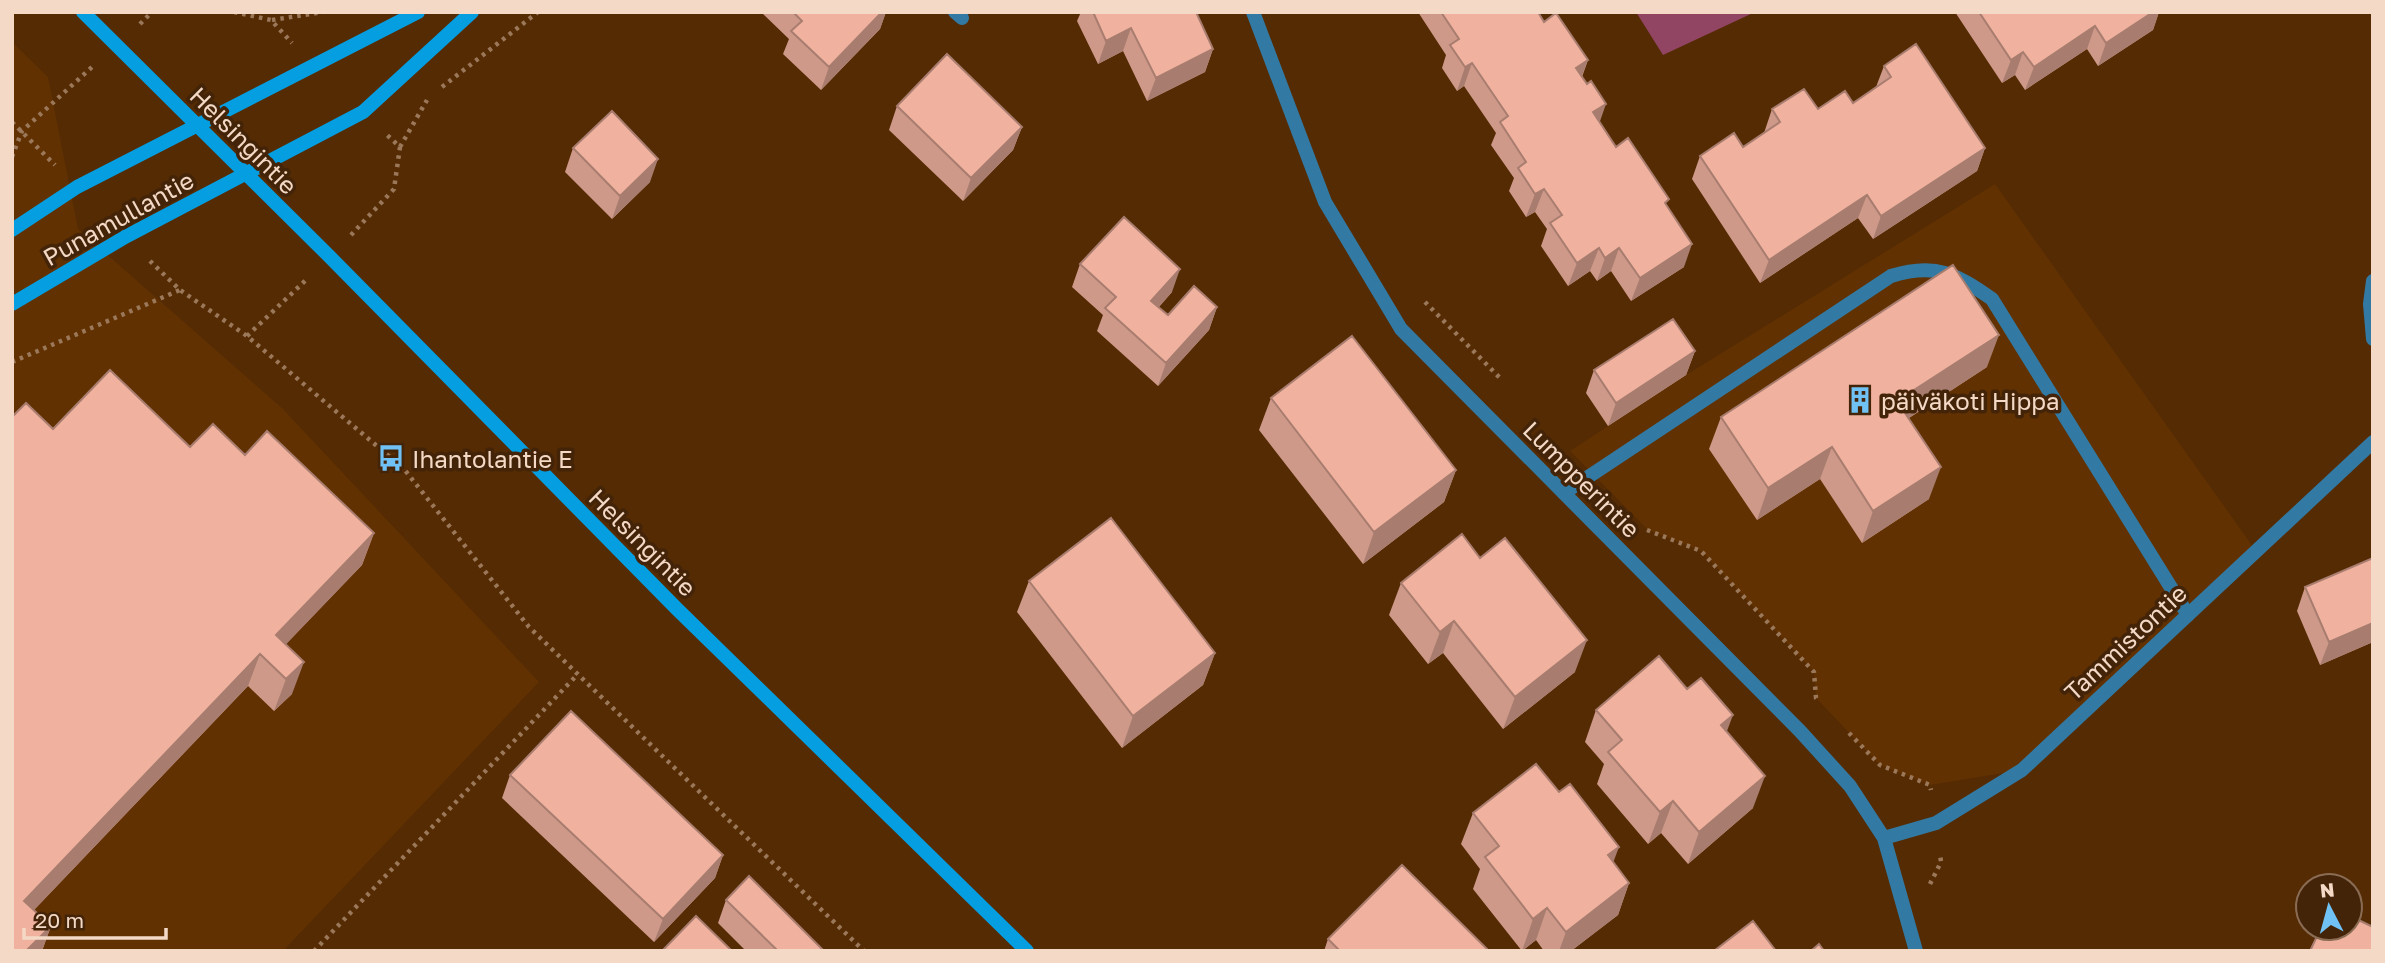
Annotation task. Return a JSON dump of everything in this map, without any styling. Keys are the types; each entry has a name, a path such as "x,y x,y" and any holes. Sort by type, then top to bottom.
{"main road":[{"name":"Helsingintie","path":"83,12 677,609 1027,951"},
{"name":"Punamullantie","path":"12,230 77,187 418,12"},
{"name":"Punamullantie","path":"12,304 125,237 363,112 472,12"}],"street":[{"name":"Lumpperintie","path":"1253,12 1325,202 1401,329 1800,731 1850,786 1884,838 1916,951"},
{"path":"1564,493 1891,276 1914,269 1958,275 1992,299 2188,615"},
{"path":"2373,281 2370,304 2373,338"},
{"name":"Tammistontie","path":"1884,838 1936,823 2022,770 2373,442"}],"path":[{"path":"12,157 22,131 152,12"},
{"path":"271,20 323,12"},
{"path":"439,89 538,12"},
{"path":"400,147 428,98"},
{"path":"12,122 77,187"},
{"path":"125,237 180,290 247,336 404,469 529,627 864,951"},
{"path":"12,362 180,290"},
{"path":"314,951 577,675"}],"shaded area":[{"path":"1636,12 1755,12 1663,55"},
{"path":"12,42 48,77 78,229 283,409 539,682 283,951 12,951"},
{"path":"1995,184 2256,551 2022,770 1930,785 1880,765 1816,698 1814,672 1701,551 1648,530 1570,451 1686,375"}],"building":[{"path":"793,12 882,12 829,67 791,31 802,21"},
{"path":"1093,12 1196,12 1213,49 1156,78 1131,28 1106,41"},
{"path":"1441,12 1538,12 1544,22 1556,13 1588,60 1576,68 1587,84 1591,81 1606,104 1593,112 1616,147 1628,138 1669,199 1665,203 1692,244 1640,278 1619,248 1605,258 1599,248 1577,263 1550,223 1562,215 1544,189 1535,194 1518,168 1526,162 1500,122 1508,116 1472,63 1465,67 1450,45 1459,39"},
{"path":"1979,12 2153,12 2106,43 2095,26 2034,67 2023,52 2011,60"},
{"path":"1916,44 1985,148 1881,216 1867,195 1769,260 1700,156 1734,133 1743,147 1780,122 1772,109 1804,89 1818,109 1845,91 1853,103 1891,77 1884,66"},
{"path":"947,54 1022,127 971,178 897,106"},
{"path":"612,111 658,159 620,196 573,148"},
{"path":"1124,217 1180,269 1151,301 1168,315 1194,286 1217,307 1166,363 1105,308 1116,297 1080,264"},
{"name":"päiväkoti Hippa","path":"1953,265 1999,335 1897,401 1941,467 1873,511 1832,447 1768,488 1721,417"},
{"path":"1673,319 1695,351 1616,403 1594,370"},
{"path":"1352,336 1456,470 1374,532 1271,398"},
{"path":"110,370 190,447 213,424 245,455 267,431 374,533 276,635 304,662 286,679 260,654 24,901 51,926 26,951 12,951 12,417 26,403 53,429"},
{"path":"1111,518 1215,653 1133,716 1029,581"},
{"path":"1462,534 1480,558 1505,538 1587,640 1515,697 1454,621 1440,632 1401,583"},
{"path":"2373,558 2373,623 2329,642 2305,587"},
{"path":"1659,656 1687,689 1701,678 1733,715 1721,725 1765,776 1699,832 1673,801 1660,812 1608,752 1622,740 1596,710"},
{"path":"571,711 723,855 663,919 510,775"},
{"path":"1536,764 1559,792 1570,784 1619,847 1608,855 1629,883 1566,932 1547,908 1533,919 1485,857 1499,846 1473,813"},
{"path":"1402,865 1489,951 1340,951 1328,939"},
{"path":"749,876 824,951 778,951 726,900"},
{"path":"696,916 732,951 662,951"},
{"path":"1753,921 1776,951 1714,951"},
{"path":"2364,923 2373,927 2372,951 2310,951 2314,942 2364,942"},
{"path":"1819,944 1824,951 1811,951"}],"place":[{"name":"päiväkoti Hippa","path":"1860,400"},
{"name":"Ihantolantie E","path":"391,458"}]}
